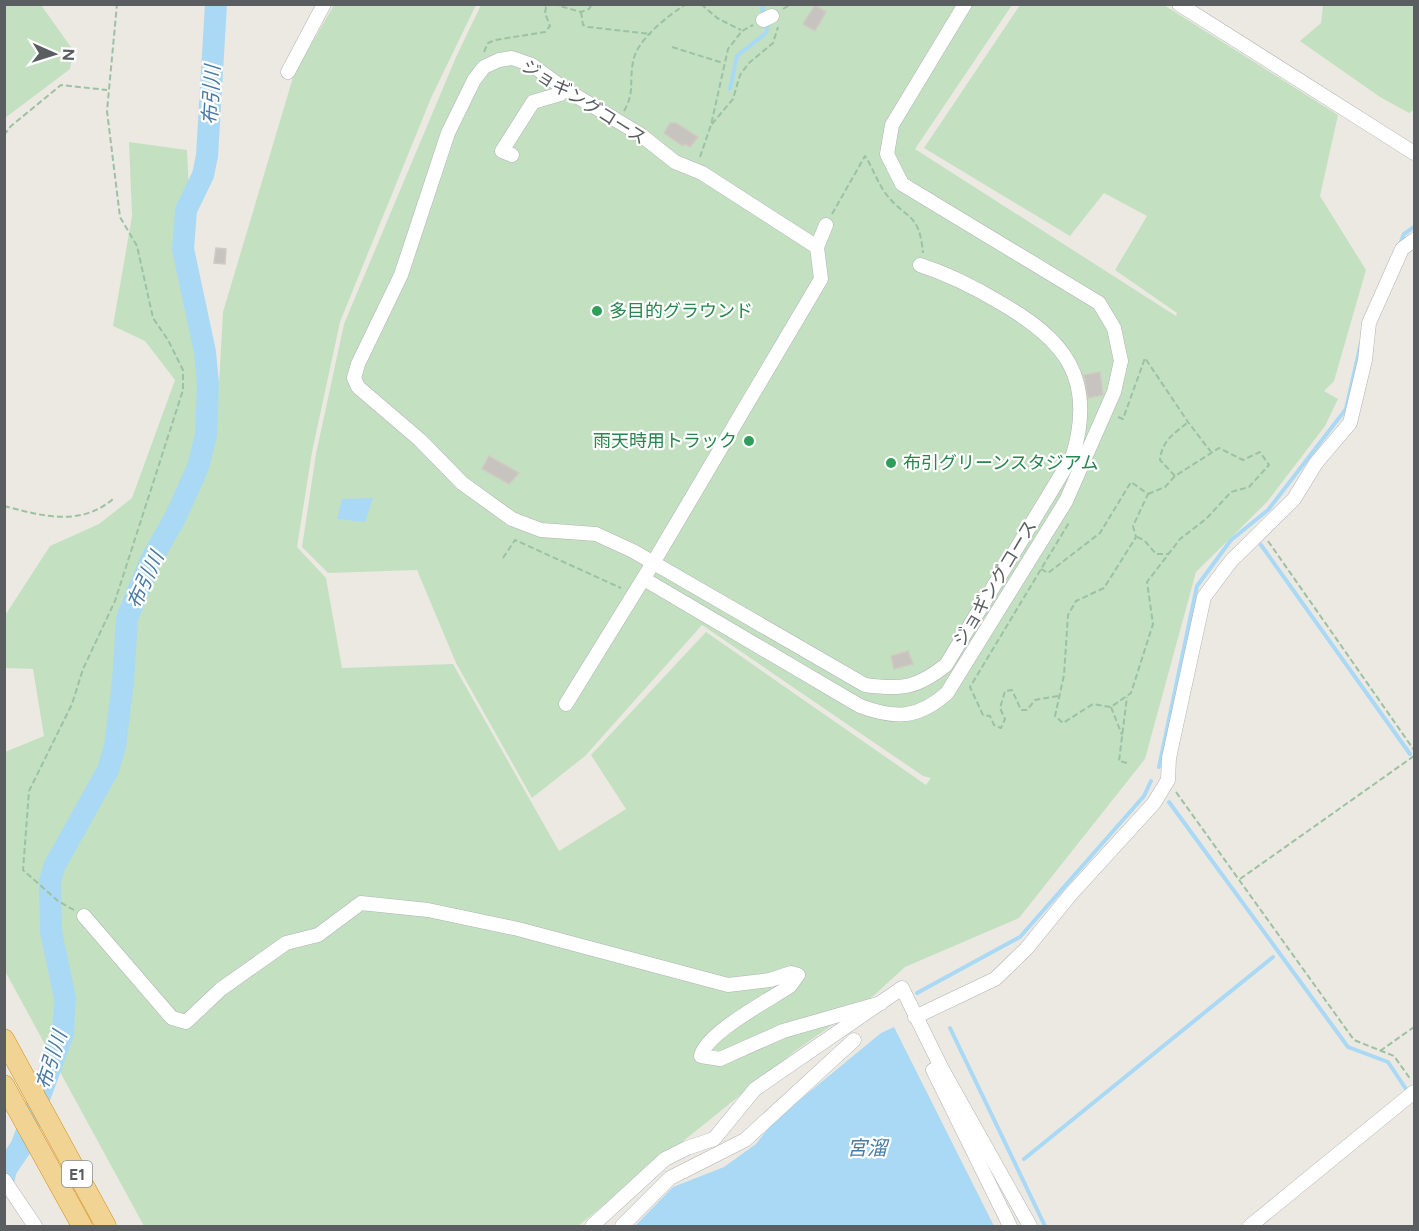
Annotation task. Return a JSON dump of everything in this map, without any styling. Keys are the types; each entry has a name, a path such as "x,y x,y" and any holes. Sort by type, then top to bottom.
{"highway":[{"name":"E1","path":"4,1039 106,1227"},
{"name":"E1","path":"4,1085 81,1227"}],"street":[{"path":"288,72 324,4"},
{"path":"644,579 860,706 890,716 911,714 933,705 947,693 1066,501 1097,434 1118,378 1121,361 1120,345 1107,314 1099,303 1082,291 995,242 902,184 887,154 892,125 965,4"},
{"path":"1179,4 1414,153"},
{"name":"ジョギングコース","path":"818,247 696,172 675,162 618,120 563,88 532,65 512,58 499,60 484,67 474,80 448,133 401,275 358,364 354,378 358,387 420,440 462,483 513,519 541,530 596,534 653,563 865,686 909,687 927,680 946,665 1072,455 1081,420 1080,397 1072,369 1055,340 1030,319 972,286 920,265"},
{"path":"512,155 502,151 534,102 560,94 563,88"},
{"path":"566,704 644,579 821,279 818,247 826,225"},
{"path":"909,1013 994,979 1026,950 1071,894 1154,803 1168,780 1169,758 1204,597 1231,561 1294,499 1316,463 1350,423 1365,360 1369,323 1402,249 1414,240"},
{"path":"84,916 172,1018 186,1022 216,993 286,943 318,935 361,903 428,910 518,929 728,985 770,980 791,973 798,975 790,986 714,1036 703,1048 701,1056 720,1059 783,1031 881,1003"},
{"path":"592,1227 665,1160 687,1148 714,1140 755,1089 902,988 909,1013 1010,1227"},
{"path":"909,1013 1030,1227"},
{"path":"622,1227 670,1179 745,1140 854,1040"},
{"path":"1250,1227 1414,1092"},
{"path":"4,1180 35,1227"}],"path":[{"path":"84,916 58,901 23,870 29,791 72,704 83,669 115,601 183,390 183,370 168,340 153,318 137,246 120,217 107,111 107,90 117,4"},
{"path":"484,67 483,55 488,43 548,30 550,26 546,7 552,4 580,12 589,9 592,4"},
{"path":"618,120 633,98 633,59 640,44 686,4"},
{"path":"696,172 711,125 723,63 728,49 742,31 717,18 701,4"},
{"path":"711,125 733,99 740,75 749,63 772,43 773,17 791,4"},
{"path":"580,12 583,25 588,27 651,34"},
{"path":"672,46 723,63"},
{"path":"4,135 11,126 61,85 107,90"},
{"path":"826,225 865,156 887,196 911,216 918,226 923,253 920,265"},
{"path":"1115,416 1123,419 1145,358 1188,422 1212,452"},
{"path":"1175,476 1160,460 1161,450 1173,432 1188,422"},
{"path":"1219,448 1244,460 1260,452 1269,465 1249,487 1231,492 1206,519 1180,539 1147,582 1153,624 1131,693 1111,707 1093,704 1063,723 1055,716 1064,675 1068,615 1076,601 1104,588 1136,537 1134,526 1148,494 1165,487 1175,476 1212,452 1219,448"},
{"path":"1041,569 1048,573 1100,533 1131,482 1148,494"},
{"path":"4,506 48,518 69,518 103,507 113,499"},
{"path":"1262,533 1414,750"},
{"path":"1136,537 1144,540 1156,554 1169,554"},
{"path":"503,558 514,540 634,594"},
{"path":"970,687 983,716 990,716 994,725 1001,728 1005,719 1000,708 1005,691 1012,690 1021,710 1027,710 1035,700 1058,696"},
{"path":"1127,695 1119,760 1127,763"},
{"path":"1111,707 1122,736"},
{"path":"1239,880 1414,756"},
{"path":"1168,780 1354,1040 1394,1056 1414,1085"},
{"path":"1380,1051 1414,1027"}],"green space":[{"path":"5,4 41,5 73,50 70,69 5,118"},
{"path":"334,5 476,5 431,98 340,322 312,452 297,547 326,578 342,668 453,664 559,851 626,809 591,755 706,632 926,785 931,778 923,776 702,625 585,756 532,798 456,663 417,570 328,573 302,547 316,454 344,324 456,57 481,5 1012,5 915,149 1176,316 1177,313 1115,270 1147,216 1104,193 1070,236 924,148 1020,5 1164,5 1338,115 1320,196 1366,270 1334,381 1324,391 1338,399 1325,426 1267,502 1196,572 1145,759 1019,918 905,967 871,998 795,1051 578,1226 144,1226 5,971 5,752 44,736 33,669 5,668 4,617 50,546 99,524 132,498 175,380 145,341 113,326 132,216 129,142 187,150 191,234 219,384 223,312 294,74"},
{"path":"1323,5 1414,5 1414,110 1409,113 1380,97 1300,41 1321,23"}],"water":[{"path":"373,498 365,522 337,519 342,499"},
{"name":"宮溜","path":"894,1027 994,1226 635,1226 673,1187 724,1167 756,1144 774,1121 881,1033"}],"building":[{"path":"815,5 826,12 815,31 803,24"},
{"path":"670,123 676,123 698,137 690,147 685,144 683,146 664,133"},
{"path":"216,248 226,249 225,264 214,263"},
{"path":"1100,372 1103,395 1088,398 1084,375"},
{"path":"489,456 519,473 509,484 482,469"},
{"path":"908,651 913,664 894,669 891,656"}],"waterway":[{"name":"布引川","path":"4,1178 6,1169 21,1147 63,1034 65,998 51,932 50,881 55,865 108,770 115,746 123,682 127,618 151,560 176,516 198,467 206,435 208,384 205,352 183,249 186,210 203,175 207,156 216,4"},
{"path":"764,4 762,10 765,15"},
{"path":"730,89 737,56 766,33 768,22"},
{"path":"1400,244 1404,234 1414,227"},
{"path":"1159,767 1197,586 1231,540 1268,510 1346,409 1361,343"},
{"path":"1261,545 1410,754"},
{"path":"917,993 1020,937 1144,796 1151,781"},
{"path":"1169,802 1348,1047 1388,1062 1406,1089"},
{"path":"1024,1159 1273,957"},
{"path":"950,1028 1045,1226"}],"place":[{"name":"多目的グラウンド","path":"597,311"},
{"name":"雨天時用トラック","path":"749,441"},
{"name":"布引グリーンスタジアム","path":"891,463"}]}
